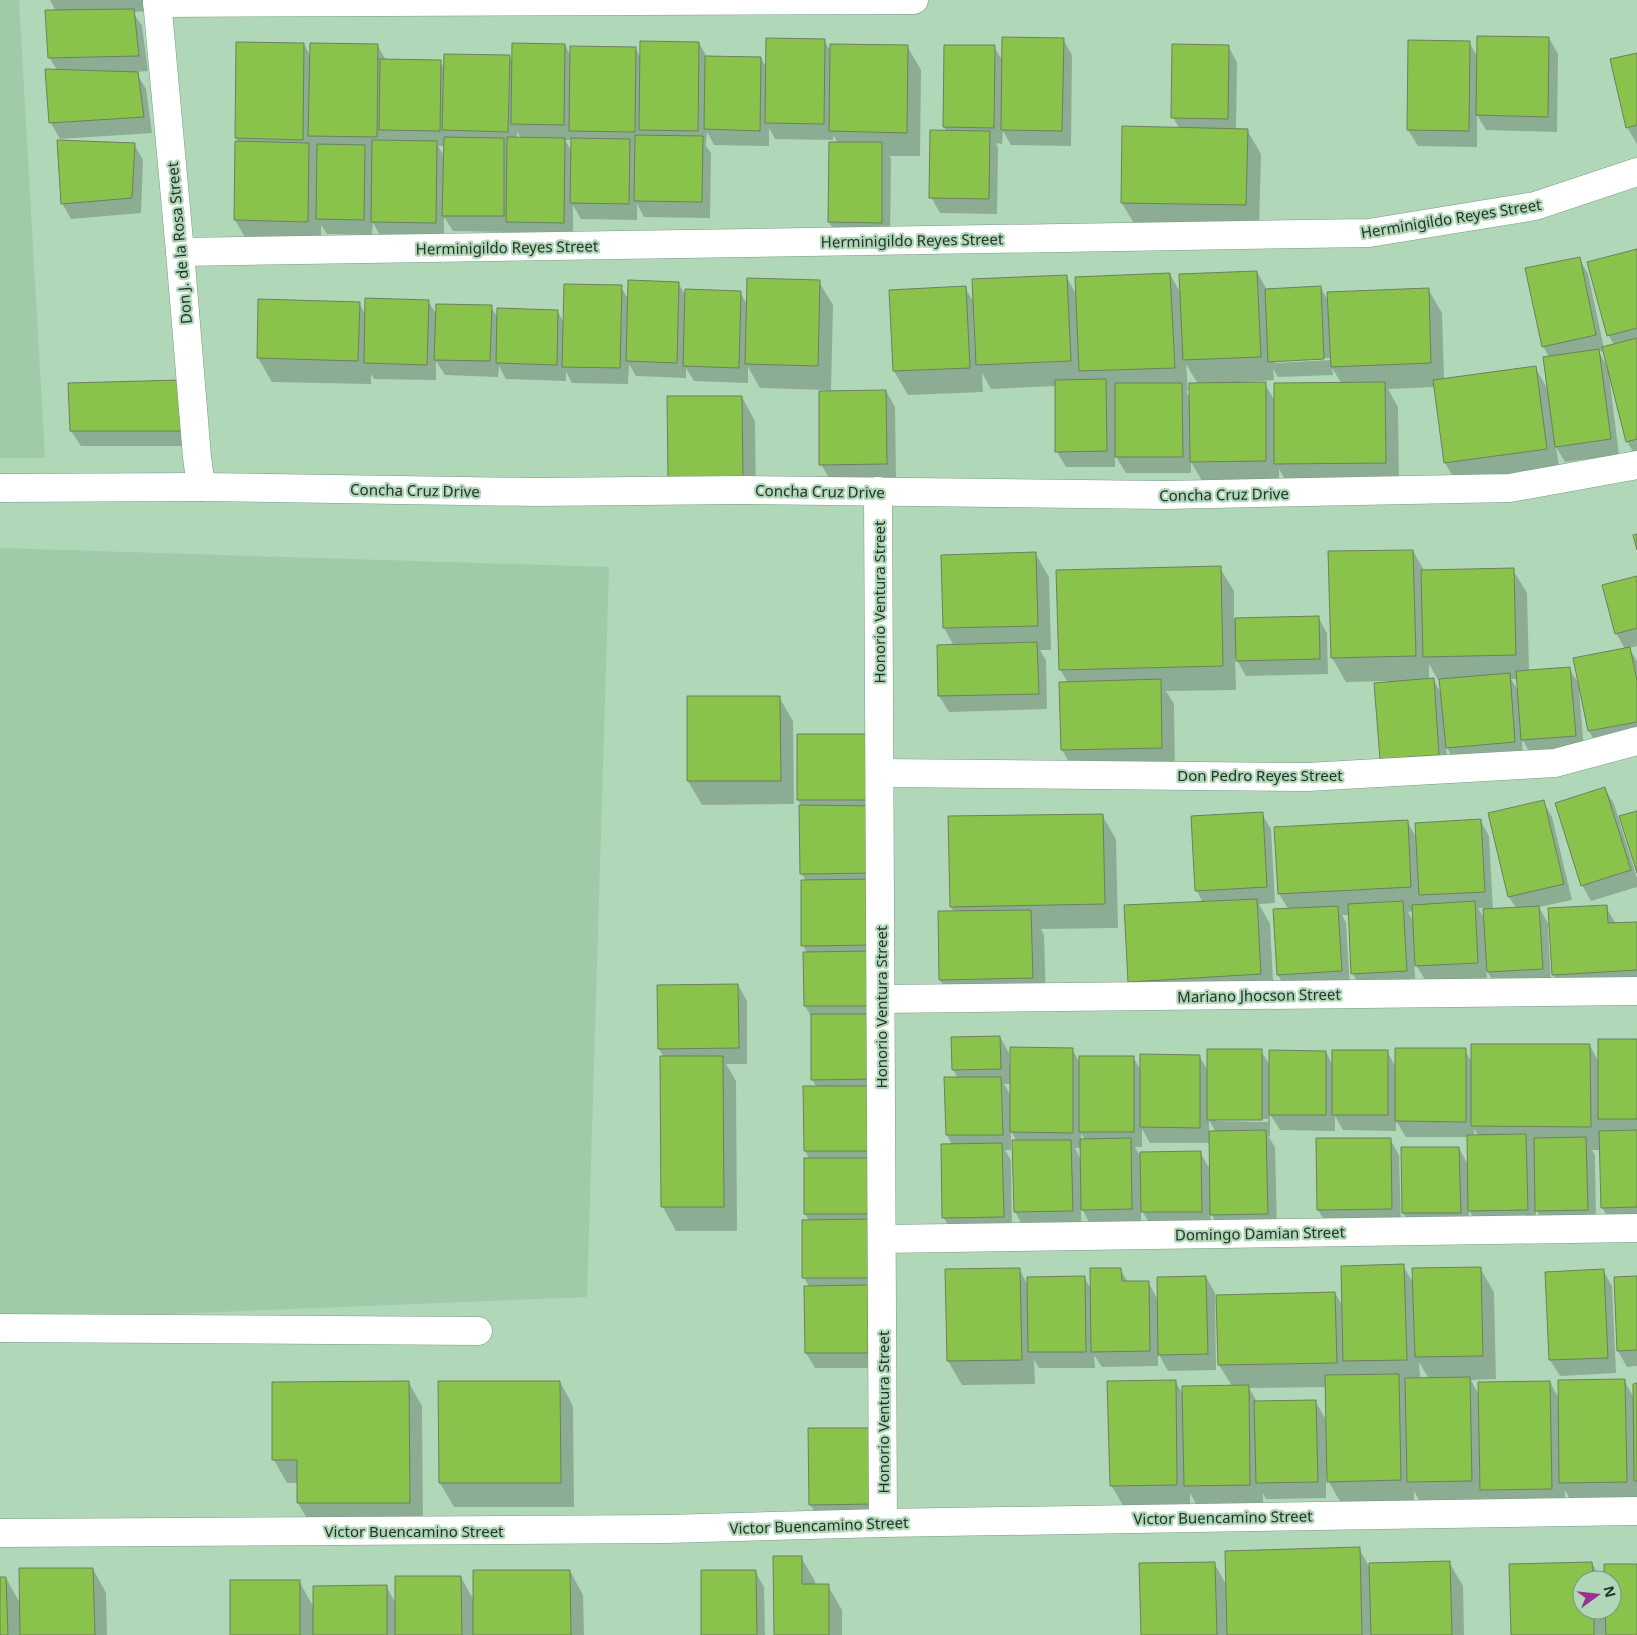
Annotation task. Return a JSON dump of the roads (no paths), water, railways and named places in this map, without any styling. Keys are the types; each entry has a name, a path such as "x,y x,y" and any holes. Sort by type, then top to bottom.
{"street":[{"path":"157,2 914,0"},
{"name":"Don J. de la Rosa Street","path":"157,2 201,487"},
{"name":"Herminigildo Reyes Street","path":"180,252 1369,233 1535,206 1637,172"},
{"name":"Concha Cruz Drive","path":"0,488 201,487 534,492 744,490 1165,495 1510,488 1637,465"},
{"name":"Honorio Ventura Street","path":"878,492 883,1523"},
{"name":"Don Pedro Reyes Street","path":"880,773 1308,777 1554,763 1637,741"},
{"name":"Mariano Jhocson Street","path":"881,1000 1637,991"},
{"name":"Domingo Damian Street","path":"882,1239 1637,1228"},
{"path":"0,1328 478,1331"},
{"name":"Victor Buencamino Street","path":"0,1534 641,1529 883,1523 1637,1511"}]}
